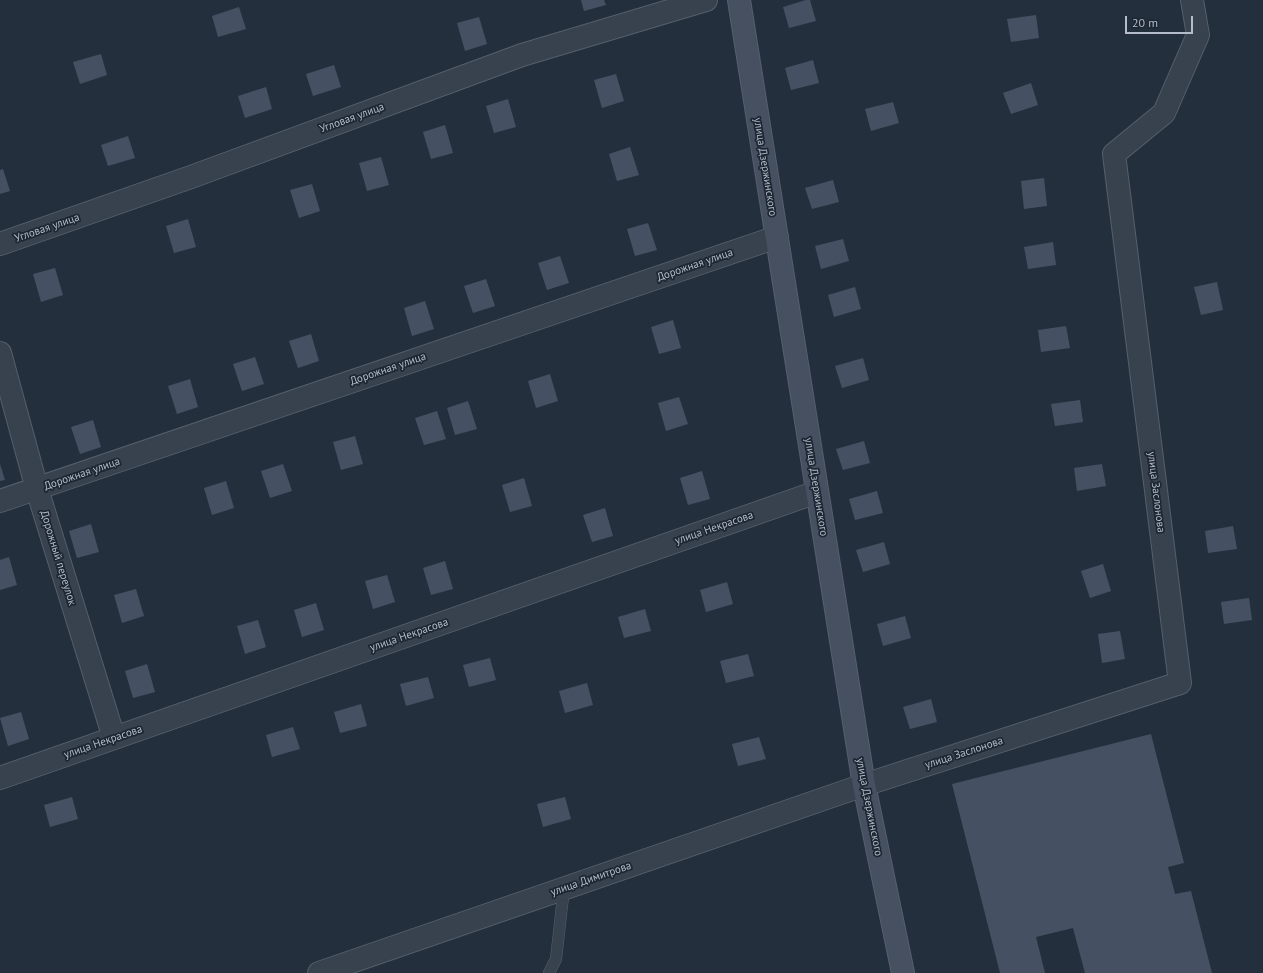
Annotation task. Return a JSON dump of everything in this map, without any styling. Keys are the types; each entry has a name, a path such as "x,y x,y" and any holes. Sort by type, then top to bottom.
{"main road":[{"name":"улица Дзержинского","path":"739,0 864,785 903,973"}],"street":[{"name":"Угловая улица","path":"0,244 191,178 522,56 706,0"},
{"name":"улица Заслонова","path":"864,785 1180,683 1114,154 1164,113 1198,35 1192,0"},
{"name":"Дорожная улица","path":"0,502 777,237"},
{"name":"Дорожный переулок","path":"0,353 37,489 114,738"},
{"name":"улица Некрасова","path":"0,778 817,492"},
{"name":"улица Димитрова","path":"319,973 864,785"}],"lane":[{"path":"548,973 556,959 564,888"}],"building":[{"path":"581,0 604,0 606,5 584,11"},
{"path":"810,0 816,21 789,28 783,7"},
{"path":"239,7 246,29 218,37 212,16"},
{"path":"1036,15 1039,38 1011,42 1007,19"},
{"path":"479,17 487,44 465,51 457,23"},
{"path":"101,54 107,75 80,84 73,62"},
{"path":"813,60 819,83 791,90 785,68"},
{"path":"334,65 341,87 313,96 306,74"},
{"path":"616,74 624,101 602,108 594,80"},
{"path":"1031,83 1038,105 1011,114 1003,93"},
{"path":"266,87 272,109 245,118 238,96"},
{"path":"508,99 516,127 494,133 486,106"},
{"path":"893,102 899,123 871,131 865,109"},
{"path":"445,125 453,153 431,159 423,132"},
{"path":"128,136 135,158 108,166 101,145"},
{"path":"630,147 639,175 617,181 609,154"},
{"path":"381,157 389,185 367,191 359,163"},
{"path":"3,169 10,191 0,194 0,170"},
{"path":"1044,178 1047,206 1024,209 1021,181"},
{"path":"833,180 839,202 812,209 805,188"},
{"path":"312,184 320,211 299,218 290,190"},
{"path":"188,219 196,247 174,253 166,226"},
{"path":"648,223 657,250 635,256 627,229"},
{"path":"843,239 849,261 821,269 815,246"},
{"path":"1053,242 1056,265 1028,269 1024,247"},
{"path":"560,256 569,283 547,290 538,263"},
{"path":"55,268 63,295 41,302 33,274"},
{"path":"486,279 495,306 473,313 464,286"},
{"path":"1217,282 1223,310 1201,315 1194,287"},
{"path":"855,287 861,309 834,317 828,295"},
{"path":"425,301 434,329 412,336 404,308"},
{"path":"673,320 681,348 659,354 651,327"},
{"path":"1066,326 1070,348 1041,352 1038,330"},
{"path":"311,334 319,361 298,368 289,341"},
{"path":"255,357 264,384 242,391 233,364"},
{"path":"863,358 869,380 842,388 835,366"},
{"path":"550,374 558,401 536,408 528,381"},
{"path":"190,379 198,407 177,414 168,386"},
{"path":"679,397 688,424 666,431 658,403"},
{"path":"1080,400 1083,422 1055,426 1051,404"},
{"path":"468,401 477,429 455,435 447,408"},
{"path":"437,411 446,439 424,445 415,418"},
{"path":"93,420 101,447 80,454 71,427"},
{"path":"355,436 363,464 341,470 333,442"},
{"path":"864,441 870,463 843,470 836,449"},
{"path":"0,464 5,480 0,481"},
{"path":"283,464 292,491 270,498 261,471"},
{"path":"1102,464 1106,486 1077,491 1074,468"},
{"path":"702,471 710,499 688,505 680,478"},
{"path":"524,478 532,506 510,512 502,485"},
{"path":"226,481 234,508 212,515 204,488"},
{"path":"877,491 883,513 855,520 849,499"},
{"path":"605,508 613,536 592,542 583,515"},
{"path":"91,524 99,552 77,558 69,531"},
{"path":"1233,526 1237,549 1208,553 1205,531"},
{"path":"884,542 890,564 863,572 856,550"},
{"path":"9,557 17,585 0,590 0,560"},
{"path":"445,561 453,589 431,595 423,568"},
{"path":"1103,564 1111,591 1090,598 1081,571"},
{"path":"387,575 395,602 373,609 365,581"},
{"path":"727,582 733,604 706,612 700,590"},
{"path":"136,589 144,616 122,623 114,595"},
{"path":"1249,598 1252,620 1224,624 1221,602"},
{"path":"316,603 324,630 302,637 294,610"},
{"path":"645,609 651,631 624,638 618,617"},
{"path":"905,616 911,638 883,646 877,624"},
{"path":"258,620 266,647 245,654 237,626"},
{"path":"1120,631 1125,659 1102,663 1098,634"},
{"path":"748,654 754,676 726,683 720,661"},
{"path":"490,658 496,680 469,687 463,665"},
{"path":"147,664 155,692 133,698 125,671"},
{"path":"428,677 434,698 406,706 400,684"},
{"path":"587,683 593,705 565,713 559,691"},
{"path":"931,699 937,722 910,729 903,707"},
{"path":"361,704 367,726 340,733 334,712"},
{"path":"21,712 29,739 8,746 0,718"},
{"path":"293,727 300,749 272,757 266,735"},
{"path":"1151,734 1184,863 1168,867 1175,894 1191,891 1212,973 1085,973 1073,928 1036,937 1045,973 1000,973 952,784"},
{"path":"759,737 766,759 738,766 732,744"},
{"path":"72,797 78,819 50,827 44,805"},
{"path":"565,797 571,819 543,827 537,804"}]}
